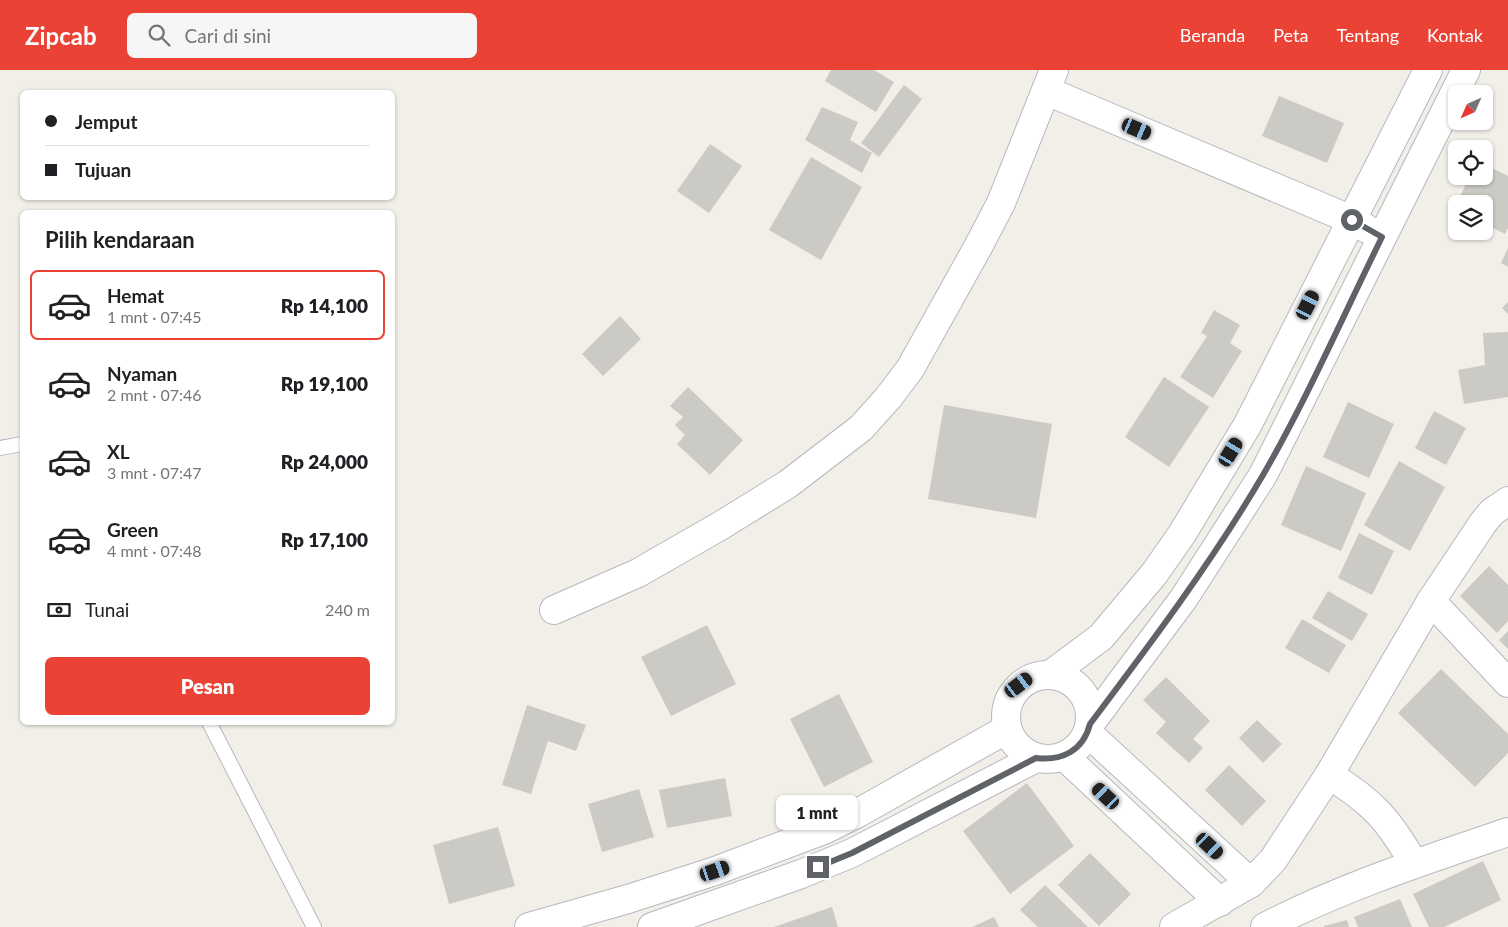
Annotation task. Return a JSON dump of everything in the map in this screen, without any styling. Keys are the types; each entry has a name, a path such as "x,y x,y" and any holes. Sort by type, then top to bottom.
{"street":[{"path":"1050,675 1101,637 1154,574 1182,534 1248,424 1428,70"},
{"path":"1089,729 1090,714 1082,692 1065,678 1050,675 1029,678 1012,694 1005,715 1007,729 1024,749 1036,758 1050,760 1064,756 1076,749 1184,598 1263,475 1466,70"},
{"path":"554,610 638,573 720,526 788,484 861,428 888,398 910,369 978,247 1001,203 1051,80 1352,220 1382,237"},
{"path":"1174,927 1251,884 1273,860 1329,775 1431,601 1483,523 1503,503 1508,501"},
{"path":"1431,601 1508,683"},
{"path":"529,927 663,888 824,830 858,814 1007,729"},
{"path":"1089,729 1251,884"},
{"path":"1064,756 1220,902"},
{"path":"652,927 801,874 852,853 1036,758"},
{"path":"1329,775 1356,792 1373,806 1393,829 1414,864"},
{"path":"1264,927 1297,910 1414,864 1508,832"}],"lane":[{"path":"0,448 20,444"},
{"path":"210,725 314,927"}],"building":[{"path":"831,70 874,70 894,82 876,112 825,81"},
{"path":"904,85 922,99 879,157 861,143"},
{"path":"1279,96 1344,123 1327,163 1262,136"},
{"path":"822,107 858,122 850,140 872,153 862,173 805,140"},
{"path":"710,144 742,166 709,213 677,191"},
{"path":"811,157 862,187 821,260 769,230"},
{"path":"1493,168 1508,176 1508,228 1505,234 1493,228 1493,195 1460,195 1466,185 1493,185"},
{"path":"1508,248 1508,267 1501,263"},
{"path":"1508,302 1508,314 1502,308"},
{"path":"1214,310 1240,325 1230,343 1242,351 1213,398 1180,377 1207,336 1201,333"},
{"path":"620,316 641,339 603,376 582,354"},
{"path":"1508,332 1508,397 1464,404 1458,370 1485,365 1483,333"},
{"path":"1164,377 1209,407 1169,467 1125,437"},
{"path":"688,387 743,440 710,475 677,444 685,435 675,425 683,417 670,406"},
{"path":"1348,402 1394,424 1369,478 1323,457"},
{"path":"944,405 1052,424 1036,518 928,499"},
{"path":"1434,411 1466,428 1446,465 1415,448"},
{"path":"1399,461 1445,487 1410,551 1364,525"},
{"path":"1306,466 1366,493 1341,551 1281,525"},
{"path":"1359,533 1394,551 1372,595 1338,578"},
{"path":"1489,566 1508,585 1508,621 1497,633 1460,596"},
{"path":"1328,591 1368,614 1352,641 1312,618"},
{"path":"1302,619 1346,645 1329,673 1285,648"},
{"path":"707,625 736,684 671,716 641,657"},
{"path":"1508,631 1508,649 1499,640"},
{"path":"1441,669 1508,734 1508,753 1475,787 1398,713"},
{"path":"1166,677 1210,721 1193,739 1203,748 1189,763 1156,733 1166,722 1143,700"},
{"path":"839,694 873,762 824,787 790,719"},
{"path":"527,705 586,725 576,751 548,741 531,794 502,785"},
{"path":"1257,720 1282,744 1263,763 1239,738"},
{"path":"1229,765 1266,801 1242,826 1205,790"},
{"path":"725,778 732,816 667,828 659,790"},
{"path":"1027,783 1074,846 1010,894 963,831"},
{"path":"639,789 654,837 602,852 588,804"},
{"path":"498,827 515,886 449,904 433,845"},
{"path":"1090,853 1131,894 1099,926 1058,885"},
{"path":"1483,861 1501,900 1444,927 1429,927 1413,894"},
{"path":"1045,885 1088,927 1038,927 1020,910"},
{"path":"1400,899 1412,927 1358,927 1354,917"},
{"path":"832,907 838,927 774,927"},
{"path":"994,917 999,927 972,927"},
{"path":"1347,920 1349,927 1324,927 1324,926"}],"route":[{"path":"818,867 852,853 1036,758 1050,760 1064,756 1076,749 1082,742 1088,733 1090,724 1170,617 1225,537 1279,446 1382,237 1352,220"}]}
